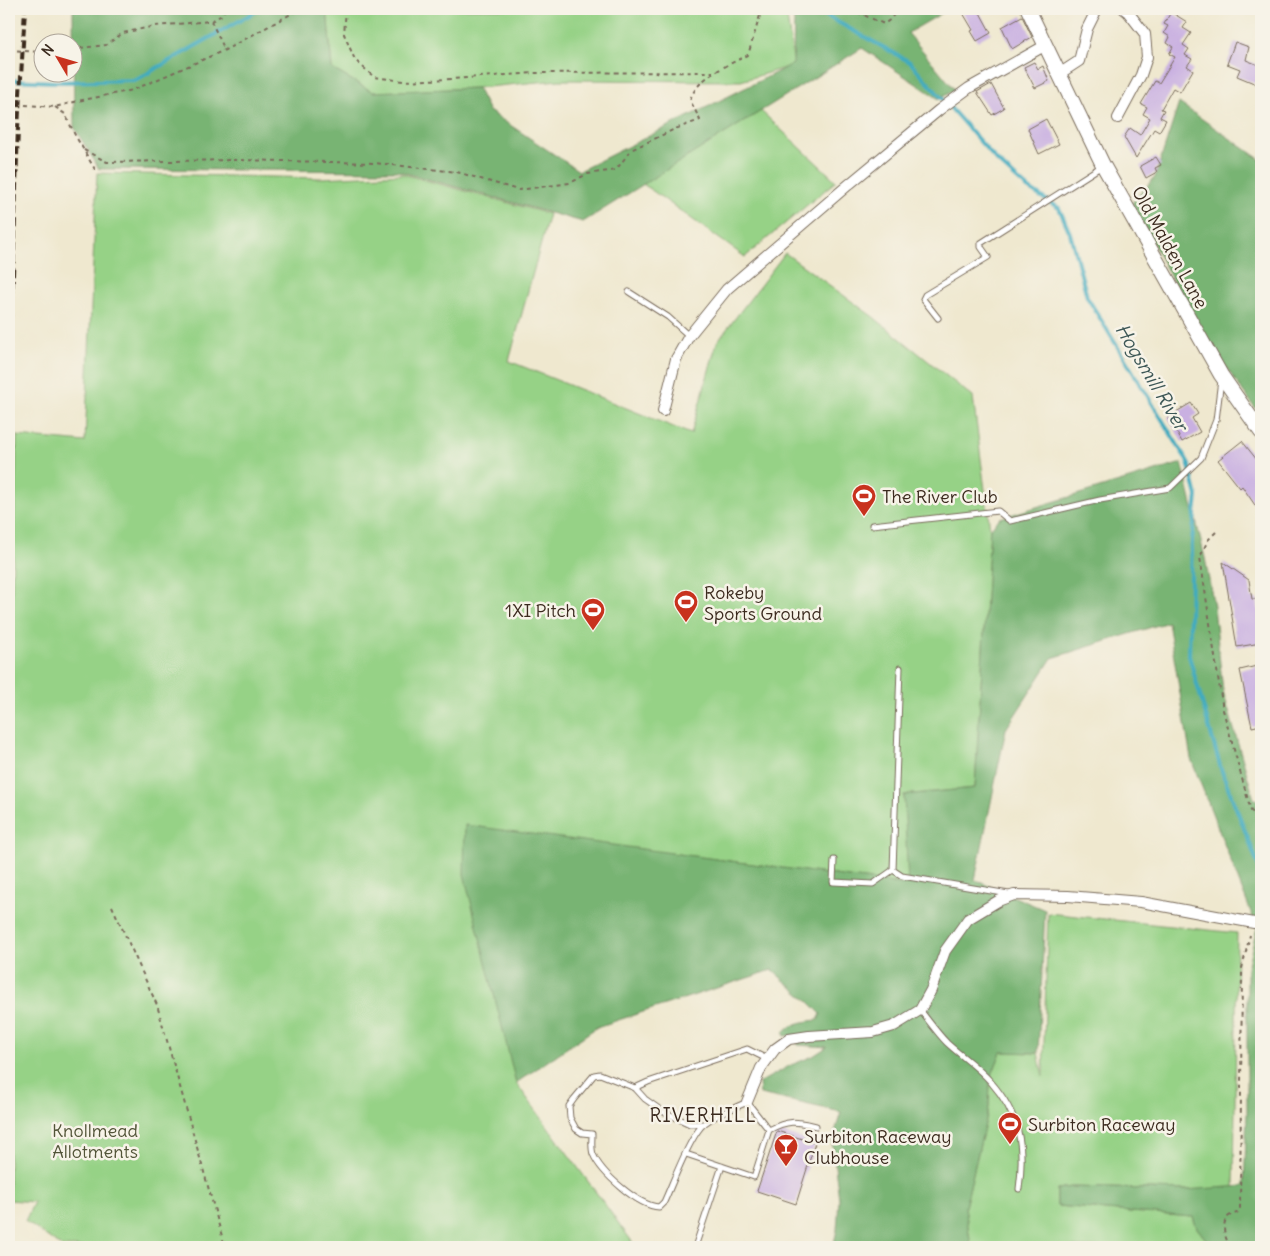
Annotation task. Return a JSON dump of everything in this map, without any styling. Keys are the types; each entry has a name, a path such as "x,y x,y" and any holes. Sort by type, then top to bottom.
{"main road":[{"name":"Old Malden Lane","path":"1028,9 1103,165 1222,375 1261,432"}],"street":[{"path":"1059,74 1079,61 1087,29 1097,9"},
{"path":"1118,118 1141,75 1147,57 1144,34 1124,9"},
{"path":"664,411 676,359 689,336 727,289 839,192 939,110 969,88 1046,45"},
{"path":"747,1102 761,1068 767,1059 789,1039 873,1032 894,1026 920,1010 931,990 945,951 968,919 998,901 1014,895 1068,896 1141,902 1258,923"}],"lane":[{"path":"938,318 923,299 925,294 988,257 981,243 1103,165"},
{"path":"629,292 668,316 689,336"},
{"path":"872,525 998,511 1010,521 1100,500 1170,488 1201,458 1216,420 1222,375"},
{"path":"893,870 900,668"},
{"path":"834,860 833,882 873,884 893,870"},
{"path":"893,870 902,876 1014,895"},
{"path":"920,1010 946,1041 990,1080 1010,1108 1016,1123 1023,1154 1020,1189"},
{"path":"635,1088 747,1049 767,1059"},
{"path":"704,1124 690,1124 662,1111 635,1088 600,1074 594,1075 569,1106 570,1118 576,1129 582,1133 592,1134 593,1153 610,1178 643,1202 659,1207 664,1202 695,1135 704,1124 747,1102 769,1130"},
{"path":"686,1154 754,1177 769,1130 782,1123 793,1121 816,1126"},
{"path":"695,1247 722,1166"}],"path":[{"path":"82,48 106,45 123,33 155,26 211,23 222,15 225,9"},
{"path":"9,104 55,107 134,90 226,50 300,9"},
{"path":"346,9 344,34 355,60 374,77 452,80 535,73 713,72"},
{"path":"84,150 107,162 237,160 375,163 457,172 518,190 570,184 587,174 616,170 631,150 675,128 700,120 690,100 694,90 713,72 748,55 762,9"},
{"path":"850,9 884,24 891,19 896,9"},
{"path":"211,23 226,50"},
{"path":"9,50 32,51"},
{"path":"55,107 65,114 97,173"},
{"path":"1216,532 1208,540 1200,557 1223,710 1251,811 1261,818"},
{"path":"112,906 157,1005 225,1247"},
{"path":"1231,1247 1227,1242 1224,1232 1226,1221 1240,1210 1242,968 1248,938 1258,923"}],"green space":[{"path":"73,9 327,9 332,69 373,92 477,88 489,111 579,171 793,64 794,19 769,9 949,9 908,33 955,90 939,99 862,48 583,222 398,171 99,169 74,127 74,82 82,82 82,32 73,32"},
{"path":"327,9 781,9 786,10 794,65 741,81 559,80 477,88 373,92 332,69"},
{"path":"1179,103 1261,160 1261,416 1198,329 1132,203 1155,177"},
{"path":"761,111 836,181 745,257 643,184"},
{"name":"Knollmead Allotments","path":"97,173 321,178 403,174 549,214 509,361 691,434 717,342 785,253 872,316 973,397 990,529 975,788 904,795 909,885 466,826 516,1083 636,1247 105,1247 104,1245 99,1247 62,1247 25,1221 34,1202 9,1200 9,684 17,436 85,442"},
{"path":"1182,463 1205,558 1214,607 1223,691 1254,799 1261,801 1261,1247 1212,1247 1197,1228 1193,1217 1057,1206 1057,1189 1072,1187 1184,1190 1244,1186 1247,1113 1247,968 1257,928 1191,759 1168,622 1052,658 1006,729 975,880 1045,910 1038,1053 1001,1052 990,1080 989,1107 965,1207 971,1247 833,1247 837,1230 839,1199 832,1142 841,1112 760,1094 759,1083 827,1047 798,1045 793,1035 785,1036 783,1032 799,1023 818,1020 821,1014 772,970 597,1027 516,1083 464,874 465,825 908,885 904,795 975,788 990,529 1000,518"},
{"path":"1048,913 1237,933 1234,1189 1184,1190 1072,1187 1057,1189 1057,1206 1193,1217 1197,1228 1212,1247 971,1247 965,1207 989,1107 990,1080 1001,1052 1038,1053 1043,1076"}],"building":[{"path":"970,9 978,9 991,33 977,41 963,13"},
{"path":"1171,12 1187,22 1183,28 1191,33 1183,45 1189,49 1185,55 1192,59 1187,66 1193,70 1180,92 1173,88 1161,109 1164,110 1160,117 1166,120 1159,132 1154,129 1136,158 1124,137 1130,128 1140,135 1150,118 1143,114 1147,107 1141,104 1155,81 1159,83 1175,57 1169,54 1173,47 1167,43 1170,37 1164,33 1168,26 1164,24"},
{"path":"1022,16 1032,37 1012,49 1002,27"},
{"path":"1235,42 1249,47 1246,60 1261,66 1261,86 1237,76 1240,69 1227,64"},
{"path":"1034,62 1038,69 1043,66 1049,81 1035,88 1024,67"},
{"path":"991,84 1004,108 992,115 977,92"},
{"path":"1046,119 1059,144 1039,154 1028,129"},
{"path":"1156,157 1161,165 1155,168 1157,172 1146,178 1140,166"},
{"path":"1191,403 1198,414 1192,418 1200,432 1182,442 1168,417"},
{"path":"1242,441 1261,465 1261,514 1242,486 1240,488 1218,460"},
{"path":"1223,562 1249,580 1252,599 1257,599 1261,625 1261,643 1237,647"},
{"path":"1261,665 1261,725 1252,727 1240,670"},
{"name":"Surbiton Raceway Clubhouse","path":"777,1131 815,1143 796,1204 757,1191"}],"waterway":[{"name":"Hogsmill River","path":"9,80 57,82 136,80 260,9"},
{"name":"Hogsmill River","path":"814,9 910,62 998,162 1026,187 1059,208 1070,233 1087,297 1188,462 1197,496 1192,540 1189,656 1221,769 1261,872"}],"railway":[{"path":"9,359 18,128 25,9"}],"place":[{"name":"The River Club","path":"864,517"},
{"name":"Rokeby Sports Ground","path":"686,623"},
{"name":"1XI Pitch","path":"593,631"},
{"name":"Surbiton Raceway","path":"1010,1145"},
{"name":"Surbiton Raceway Clubhouse","path":"786,1167"}],"district":[{"name":"RIVERHILL","path":"703,1115"}]}
